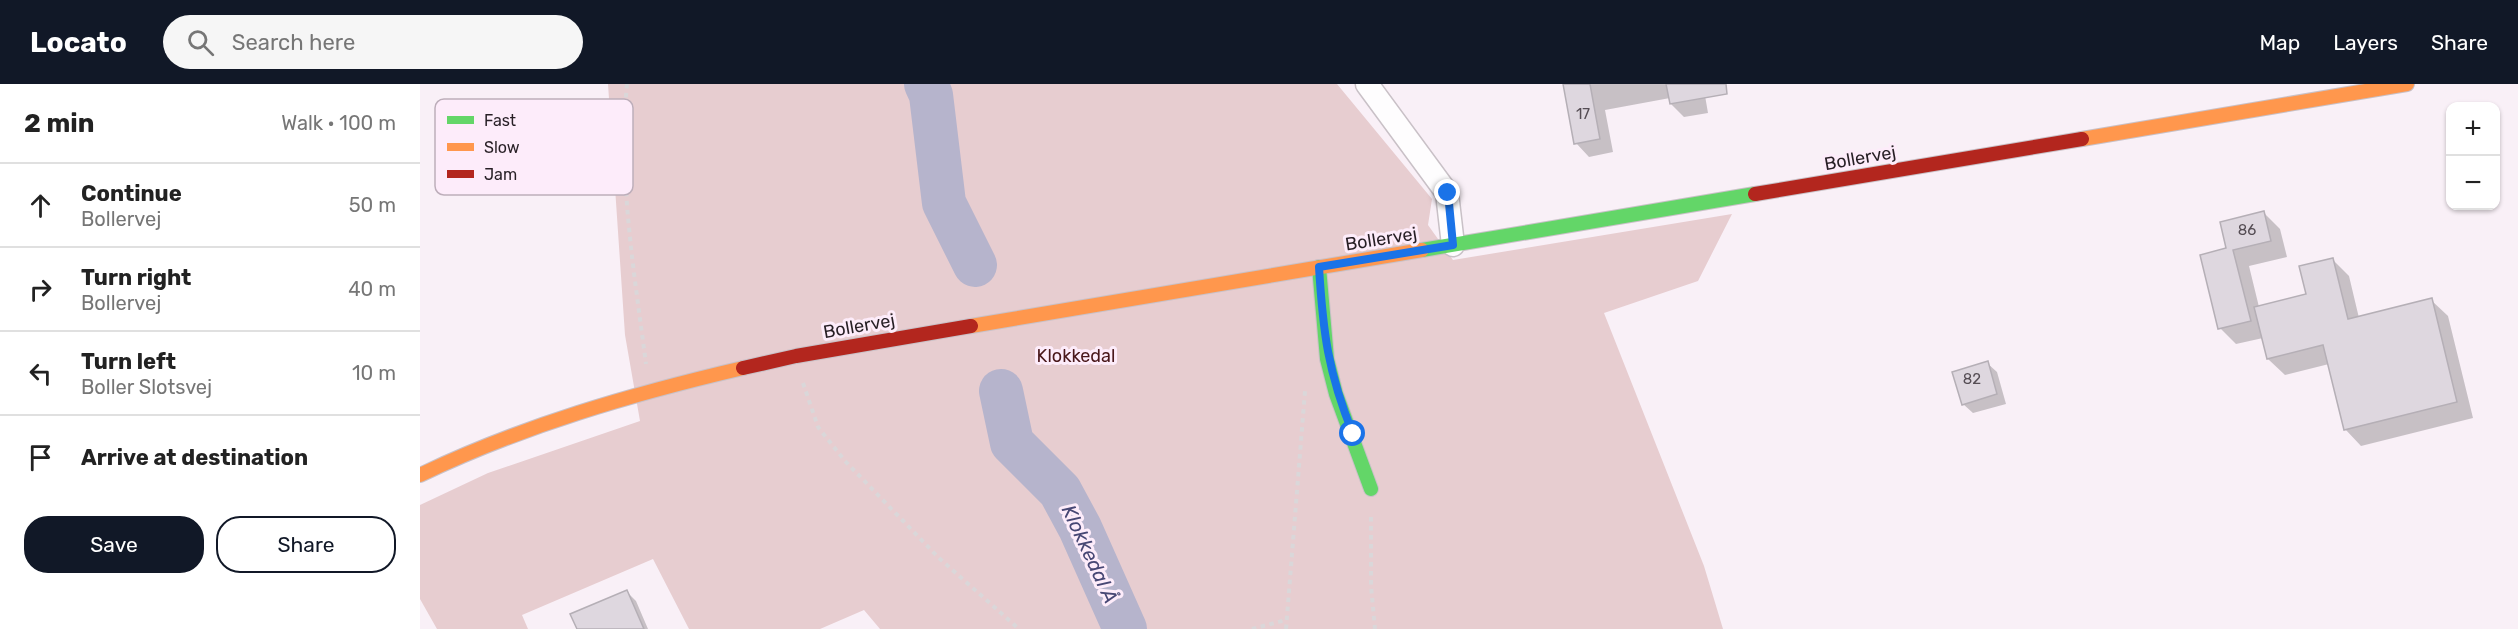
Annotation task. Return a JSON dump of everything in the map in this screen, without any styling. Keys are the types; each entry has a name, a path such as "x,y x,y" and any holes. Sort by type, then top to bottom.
{"main road":[{"name":"Bollervej","path":"420,475 468,452 650,390 796,356 2407,84"},
{"path":"1319,267 1327,360 1336,394 1371,489"}],"street":[{"path":"1367,84 1448,193 1453,245"}],"path":[{"path":"626,99 627,84"},
{"path":"627,195 629,232 650,390"},
{"path":"796,356 818,427 845,461 939,558 1019,629"},
{"path":"1286,629 1305,385"},
{"path":"1371,489 1371,586 1375,629"},
{"path":"1252,629 1286,620"}],"green space":[{"name":"Klokkedal","path":"608,84 1337,84 1432,199 1428,225 1453,260 1732,214 1698,281 1604,313 1704,566 1723,629 880,629 864,610 820,629 689,629 653,559 522,615 528,629 437,629 420,599 420,505 488,473 640,421 625,335 616,195 633,195 633,99 609,99"}],"building":[{"path":"1563,84 1590,84 1600,139 1574,144"},
{"path":"1666,84 1726,84 1727,94 1670,104"},
{"path":"2264,211 2271,241 2233,250 2251,321 2218,329 2200,255 2226,248 2220,222"},
{"path":"2333,258 2348,319 2432,298 2457,402 2344,430 2323,345 2267,359 2254,307 2306,294 2299,266"},
{"path":"1988,361 1997,394 1962,405 1952,372"},
{"path":"627,590 644,629 577,629 570,614"}],"waterway":[{"name":"Klokkedal Å","path":"926,84 931,95 944,203 975,265"},
{"name":"Klokkedal Å","path":"1001,391 1012,443 1060,491 1080,528 1125,629"}],"traffic: fast":[{"path":"1422,250 1755,194"},
{"path":"1319,267 1327,359 1336,394 1371,489"}],"traffic: slow":[{"path":"2082,139 2407,84"},
{"path":"971,326 1422,250"},
{"path":"420,475 538,426 619,400 743,368"}],"traffic: jam":[{"path":"1755,194 2082,139"},
{"path":"743,368 796,356 971,326"}],"route":[{"path":"1353,434 1336,394 1327,360 1323,336 1319,267 1453,245 1448,193"}]}
